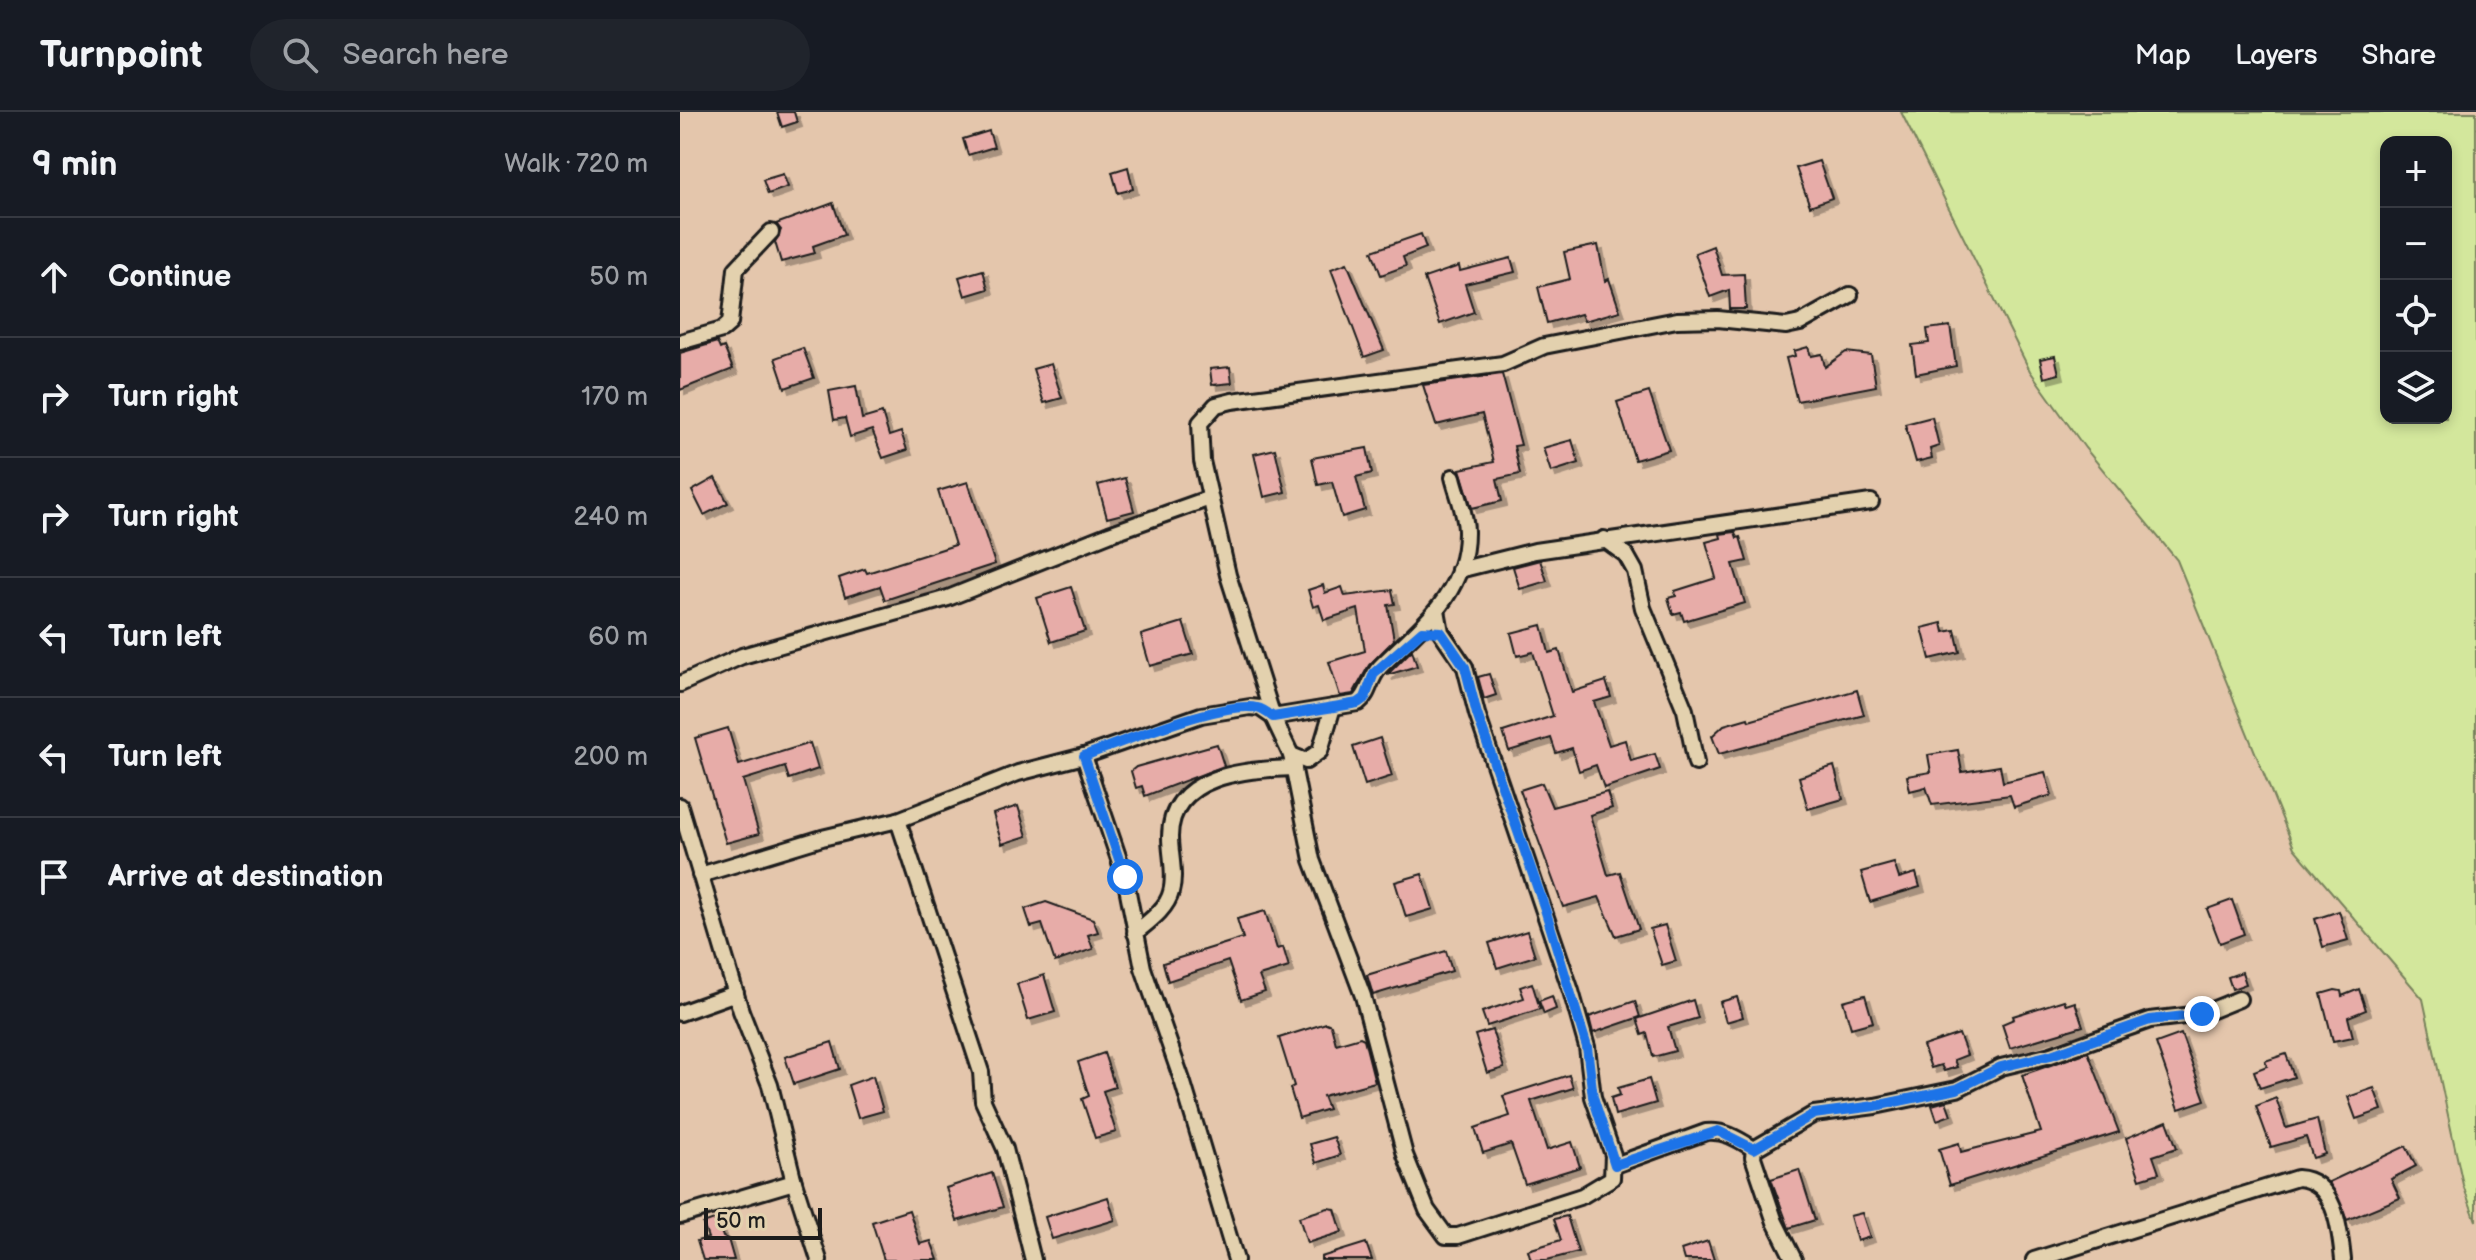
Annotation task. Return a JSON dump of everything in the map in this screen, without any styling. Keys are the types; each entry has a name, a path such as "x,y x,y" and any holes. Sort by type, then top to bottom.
{"street":[{"path":"680,342 722,330 730,323 736,269 771,232"},
{"path":"1437,610 1441,632 1465,667 1481,727 1545,909 1587,1047 1593,1097 1615,1165 1612,1178 1582,1196 1458,1236 1446,1236 1436,1225 1405,1155 1363,996 1321,890 1292,762 1273,717 1228,575 1198,434 1206,412 1216,405 1503,364 1544,346 1677,320 1718,319 1786,326 1800,323 1850,295"},
{"path":"700,875 822,838 898,820 1007,777 1084,756 1201,715 1250,707 1260,708 1273,717 1365,698 1374,673 1422,631 1459,570 1466,530 1453,477"},
{"path":"680,684 742,656 948,598 1210,498"},
{"path":"1459,570 1535,551 1604,539 1871,502"},
{"path":"1604,539 1626,555 1635,571 1643,608 1685,710 1696,763"},
{"path":"1422,631 1441,632"},
{"path":"1135,933 1162,908 1171,893 1170,835 1172,817 1181,801 1197,787 1222,776 1306,761 1320,751 1333,707"},
{"path":"1084,756 1125,877 1135,933 1232,1259"},
{"path":"680,809 736,993 770,1085 794,1182 819,1260"},
{"path":"898,820 981,1072 983,1101 1005,1149 1033,1260"},
{"path":"680,1013 736,993"},
{"path":"1754,1149 1814,1114 1875,1106 1957,1089 2001,1067 2051,1055 2150,1020 2202,1014 2239,999"},
{"path":"1615,1165 1718,1131 1754,1149"},
{"path":"1754,1149 1753,1157 1775,1222 1794,1260"},
{"path":"2034,1260 2297,1178 2306,1179 2327,1195 2340,1233 2343,1260"},
{"path":"680,1216 794,1182"}],"green space":[{"path":"1901,112 2476,112 2476,1221 2463,1185 2423,999 2294,848 2177,560 2085,448 2030,371"}],"building":[{"path":"777,112 794,112 797,122 782,127"},
{"path":"989,131 994,147 968,155 963,139"},
{"path":"1819,161 1832,198 1810,206 1796,168"},
{"path":"1128,167 1133,189 1118,193 1112,172"},
{"path":"783,174 788,187 768,194 763,180"},
{"path":"833,203 844,235 813,246 815,253 781,262 775,242 781,230 776,224"},
{"path":"1421,234 1426,248 1403,257 1406,266 1381,275 1372,251"},
{"path":"1598,245 1605,281 1609,279 1620,311 1584,321 1581,314 1547,323 1538,287 1570,279 1564,252"},
{"path":"1713,246 1722,275 1744,274 1746,309 1730,309 1729,290 1710,297 1695,253"},
{"path":"1511,258 1515,272 1465,284 1474,312 1440,324 1424,278 1459,266 1460,271"},
{"path":"1347,263 1384,350 1364,357 1331,269"},
{"path":"983,270 988,289 965,296 959,277"},
{"path":"1950,326 1956,366 1916,374 1912,345 1929,343 1927,329"},
{"path":"717,342 720,349 724,347 733,369 680,390 680,353"},
{"path":"1808,347 1811,356 1822,354 1825,367 1846,352 1871,355 1876,386 1797,401 1786,358 1795,356 1794,351"},
{"path":"803,348 814,378 785,388 775,358"},
{"path":"2055,356 2059,374 2044,378 2040,359"},
{"path":"1051,364 1062,398 1044,403 1033,369"},
{"path":"1230,367 1232,383 1212,385 1210,369"},
{"path":"1502,374 1521,445 1514,446 1520,474 1497,479 1502,501 1472,508 1460,469 1494,462 1482,414 1436,425 1423,385"},
{"path":"856,386 862,419 882,413 889,436 901,432 907,450 883,458 872,430 850,437 845,418 834,420 829,391"},
{"path":"1649,392 1669,450 1635,460 1617,402"},
{"path":"1932,417 1939,446 1930,449 1932,458 1916,462 1905,424"},
{"path":"1572,440 1579,463 1551,472 1543,448"},
{"path":"1367,448 1372,473 1356,477 1365,510 1342,517 1332,482 1318,485 1312,458"},
{"path":"1275,449 1285,492 1264,497 1254,454"},
{"path":"715,478 728,503 704,515 692,491"},
{"path":"1125,478 1134,511 1107,518 1098,485"},
{"path":"968,482 995,564 885,600 880,586 845,597 839,578 865,569 867,573 955,545 938,491"},
{"path":"1735,532 1737,538 1740,537 1747,561 1733,564 1745,603 1684,621 1681,612 1673,614 1668,598 1676,596 1675,591 1716,578 1706,542 1721,538 1720,534"},
{"path":"1540,560 1547,581 1520,589 1513,567"},
{"path":"1323,585 1325,593 1342,587 1345,596 1392,590 1395,604 1388,605 1394,640 1369,665 1353,694 1340,696 1329,662 1365,651 1358,609 1324,620 1319,605 1313,607 1308,590"},
{"path":"1071,587 1085,631 1051,642 1037,598"},
{"path":"1183,622 1193,654 1150,666 1141,635"},
{"path":"1942,623 1944,632 1955,630 1960,652 1930,659 1922,628"},
{"path":"1542,625 1549,653 1559,650 1572,692 1606,681 1611,697 1594,702 1609,745 1625,740 1631,761 1655,754 1660,769 1604,788 1596,765 1579,771 1572,748 1556,753 1551,738 1509,751 1503,732 1553,716 1533,652 1517,656 1511,633"},
{"path":"1412,650 1417,666 1387,675"},
{"path":"1489,674 1496,695 1484,699 1478,677"},
{"path":"1857,690 1864,715 1719,754 1712,736 1724,725 1748,718 1749,721"},
{"path":"728,728 739,765 810,743 818,769 789,779 785,767 743,780 759,834 726,843 695,738"},
{"path":"1380,738 1392,776 1365,785 1353,747"},
{"path":"1217,744 1224,766 1145,796 1142,786 1136,788 1131,771 1136,767"},
{"path":"1958,750 1962,772 2000,766 2003,782 2045,772 2052,795 2014,807 2010,795 1932,805 1926,787 1910,791 1907,776 1931,772 1928,755"},
{"path":"1834,766 1843,799 1808,809 1799,777"},
{"path":"1542,783 1552,807 1607,792 1612,808 1590,815 1608,875 1620,872 1639,929 1616,936 1599,897 1563,907 1520,790"},
{"path":"1018,806 1027,836 1002,844 993,814"},
{"path":"1894,863 1899,878 1916,873 1920,887 1870,902 1861,872"},
{"path":"1422,874 1433,909 1406,917 1395,882"},
{"path":"2232,900 2244,934 2220,943 2207,909"},
{"path":"1046,902 1093,919 1098,932 1088,935 1093,949 1055,962 1042,924 1031,927 1025,909"},
{"path":"1265,911 1277,949 1283,947 1289,967 1259,976 1265,992 1241,1000 1228,961 1168,981 1163,963 1243,938 1237,919"},
{"path":"2339,911 2348,940 2323,947 2315,919"},
{"path":"1665,925 1676,961 1662,965 1650,929"},
{"path":"1527,931 1535,956 1497,968 1489,943"},
{"path":"1446,951 1452,971 1373,995 1367,975"},
{"path":"2242,972 2246,984 2232,989 2228,977"},
{"path":"1044,975 1055,1012 1028,1020 1017,984"},
{"path":"1532,983 1540,1009 1487,1026 1482,1012 1524,998 1520,987"},
{"path":"2359,989 2366,1010 2348,1017 2353,1037 2333,1041 2321,994 2335,990 2341,991 2342,996"},
{"path":"1865,995 1873,1022 1851,1028 1843,1001"},
{"path":"1552,996 1556,1009 1544,1014 1539,1001"},
{"path":"1737,997 1743,1017 1726,1022 1720,1002"},
{"path":"1693,1000 1698,1018 1668,1027 1675,1051 1653,1057 1647,1033 1642,1035 1637,1019"},
{"path":"2064,1000 2066,1005 2075,1002 2083,1026 2010,1048 2002,1024 2014,1019 2013,1016"},
{"path":"1635,1001 1640,1017 1593,1033 1589,1017"},
{"path":"1326,1023 1331,1025 1336,1044 1360,1037 1364,1039 1375,1082 1323,1096 1328,1109 1299,1118 1290,1088 1294,1086 1279,1038"},
{"path":"1492,1030 1504,1068 1487,1073 1475,1035"},
{"path":"1959,1034 1967,1055 1954,1060 1957,1067 1944,1071 1941,1065 1931,1068 1923,1046"},
{"path":"2181,1034 2205,1100 2179,1109 2156,1043"},
{"path":"832,1042 840,1069 794,1084 785,1057"},
{"path":"2088,1052 2119,1132 1950,1185 1939,1149 1959,1143 1961,1152 2041,1132 2022,1075"},
{"path":"1104,1053 1115,1087 1103,1091 1116,1132 1095,1138 1082,1099 1089,1096 1078,1062"},
{"path":"2286,1054 2294,1077 2260,1088 2254,1071 2267,1066 2265,1061"},
{"path":"1569,1075 1573,1088 1531,1101 1547,1150 1572,1142 1580,1167 1525,1184 1511,1144 1483,1153 1475,1128 1510,1116 1503,1096"},
{"path":"873,1076 883,1111 858,1118 848,1085"},
{"path":"1649,1079 1656,1103 1615,1115 1611,1098 1620,1095 1618,1088"},
{"path":"2374,1088 2382,1110 2356,1119 2348,1097"},
{"path":"2276,1098 2286,1128 2317,1119 2325,1154 2313,1158 2306,1137 2271,1147 2256,1106"},
{"path":"1946,1101 1951,1115 1937,1120 1932,1105"},
{"path":"2167,1121 2177,1148 2153,1156 2159,1173 2140,1179 2126,1138"},
{"path":"1334,1137 1340,1155 1316,1163 1310,1144"},
{"path":"2406,1146 2416,1166 2391,1179 2400,1198 2347,1220 2329,1182"},
{"path":"1799,1170 1815,1220 1789,1228 1771,1179"},
{"path":"992,1173 1003,1207 957,1221 946,1188"},
{"path":"1108,1197 1115,1220 1052,1239 1045,1217"},
{"path":"1328,1208 1335,1209 1342,1232 1307,1243 1299,1217"},
{"path":"909,1210 920,1244 931,1241 938,1260 884,1260 872,1222"},
{"path":"1862,1213 1870,1237 1857,1241 1850,1216"},
{"path":"1567,1216 1578,1252 1547,1260 1531,1260 1528,1250 1561,1240 1554,1219"},
{"path":"717,1219 723,1237 728,1239 734,1260 703,1260 697,1241 708,1238 703,1224"},
{"path":"1708,1241 1714,1260 1684,1260 1681,1250"},
{"path":"1366,1243 1372,1260 1321,1260 1321,1257"}],"route":[{"path":"1125,877 1084,756 1201,715 1250,707 1260,708 1273,717 1358,703 1365,698 1374,673 1382,665 1422,631 1441,632 1465,667 1498,779 1545,909 1587,1047 1593,1097 1615,1165 1706,1132 1718,1131 1733,1136 1754,1149 1762,1141 1826,1110 1875,1106 1957,1089 2001,1067 2051,1055 2150,1020 2202,1014"}]}
